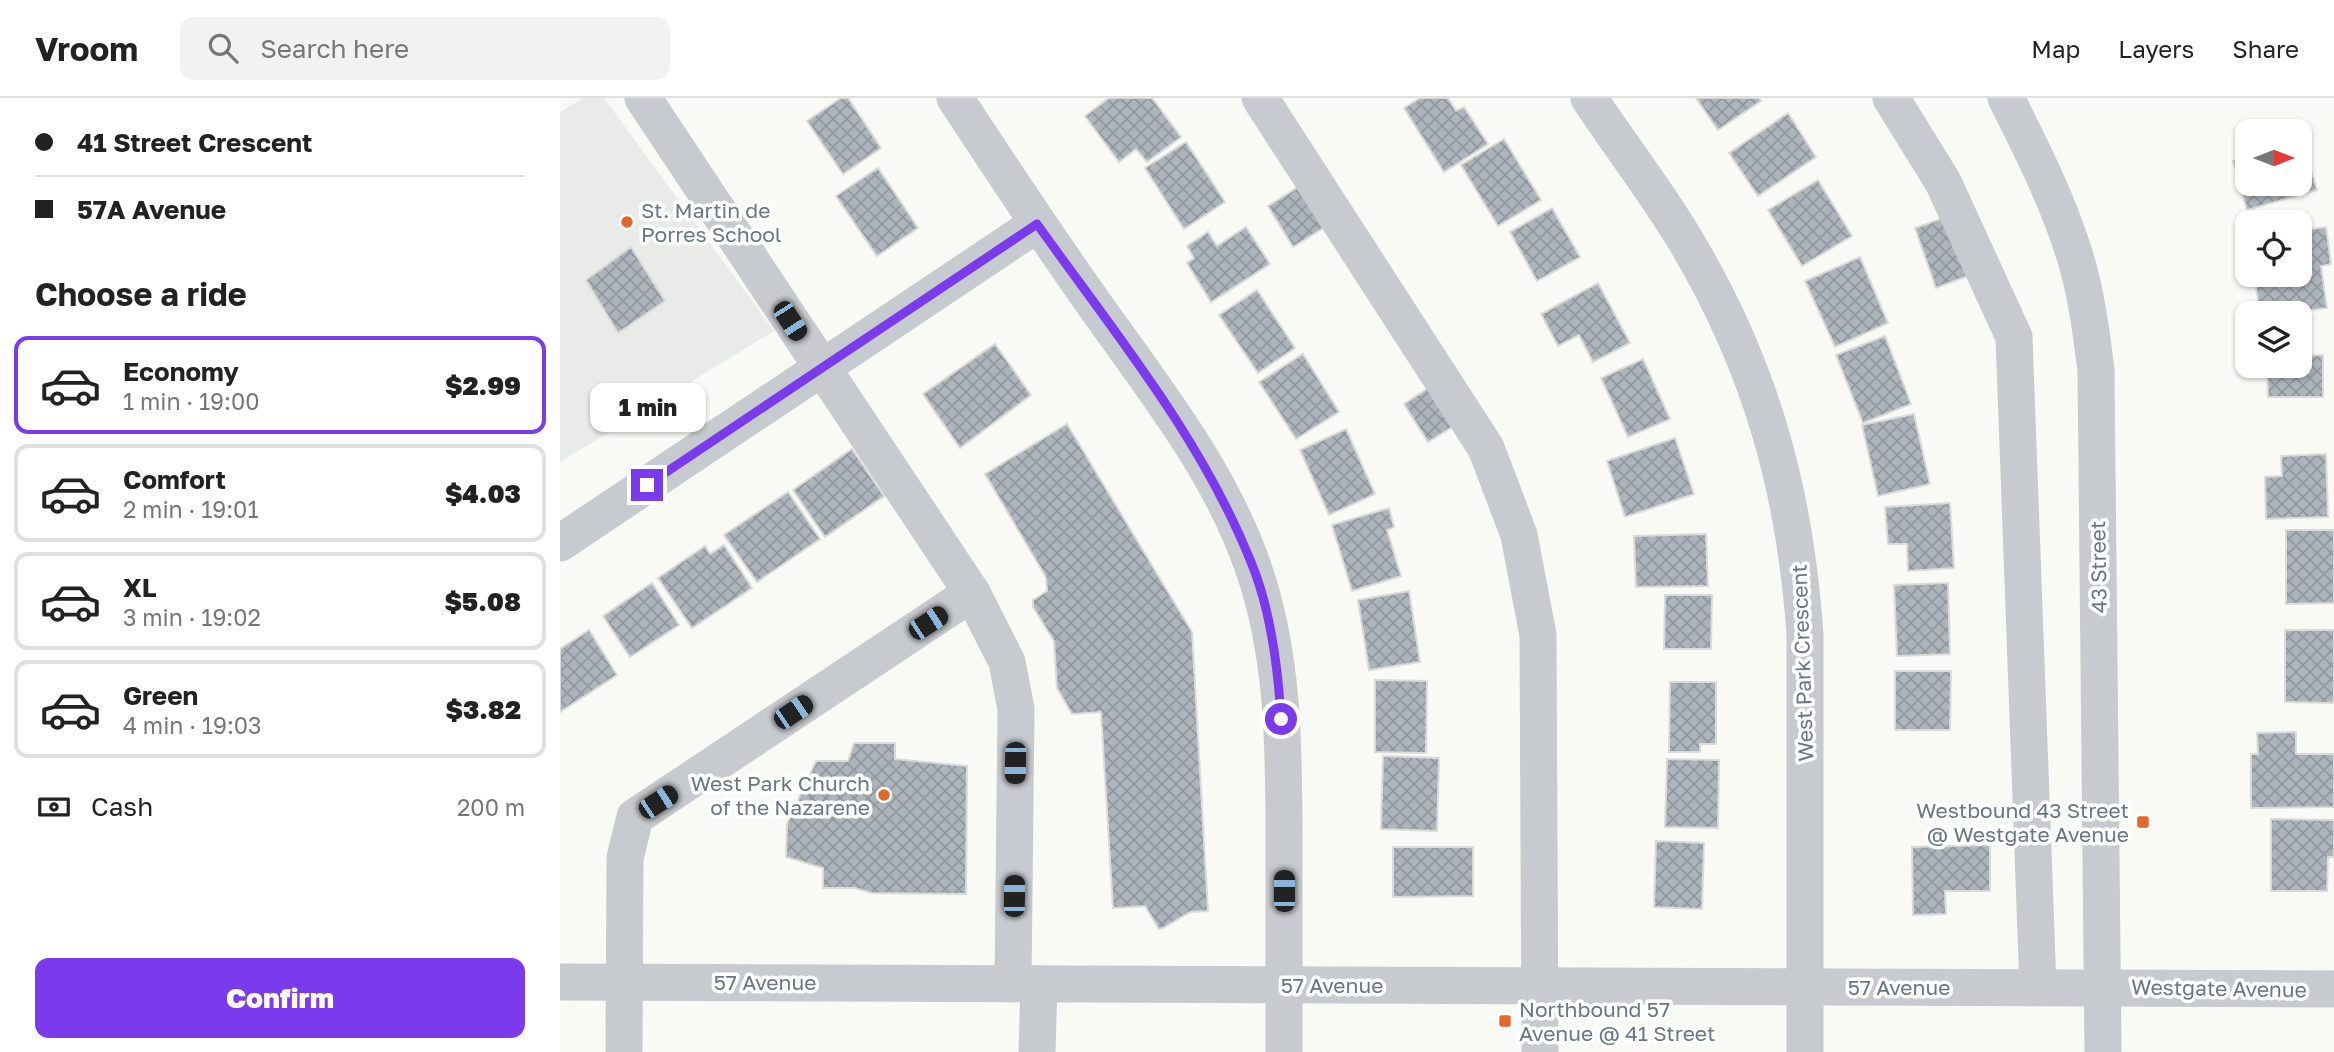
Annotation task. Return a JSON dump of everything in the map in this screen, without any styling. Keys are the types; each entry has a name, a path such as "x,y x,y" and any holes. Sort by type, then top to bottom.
{"street":[{"path":"643,98 972,593 1007,663 1016,709 1026,984 1037,1052"},
{"path":"955,98 1037,224 1183,428 1219,492 1252,564 1271,632 1280,698 1284,760 1284,1052"},
{"path":"1261,98 1486,448 1519,535 1538,635 1540,1052"},
{"name":"West Park Crescent","path":"1589,98 1683,237 1714,292 1757,387 1777,449 1799,558 1805,634 1805,1052"},
{"path":"1891,98 1943,182 2014,337 2038,987"},
{"name":"43 Street","path":"2006,98 2042,172 2073,252 2088,308 2096,370 2103,1052"},
{"path":"560,543 1037,224"},
{"path":"624,1052 625,858 635,817 972,593"},
{"name":"57 Avenue","path":"560,982 2103,986"},
{"name":"Westgate Avenue","path":"2103,986 2334,989"}],"shaded area":[{"name":"St. Martin de Porres School","path":"584,98 604,98 774,331 560,462 560,112"}],"building":[{"path":"841,98 848,98 881,148 843,174 807,121"},
{"path":"1109,98 1152,98 1181,137 1147,162 1136,149 1119,162 1085,116"},
{"path":"1420,98 1448,98 1456,111 1464,107 1488,144 1444,172 1404,108"},
{"path":"1696,98 1759,98 1761,101 1718,130"},
{"path":"1788,113 1816,157 1758,196 1729,153"},
{"path":"1504,139 1541,200 1498,226 1461,165"},
{"path":"1186,142 1225,202 1184,229 1145,168"},
{"path":"878,168 918,228 877,256 836,196"},
{"path":"2312,174 2317,190 2312,191"},
{"path":"1818,180 1852,236 1802,266 1768,210"},
{"path":"1303,184 1328,225 1293,247 1268,206"},
{"path":"2243,196 2296,196 2247,210"},
{"path":"1552,208 1580,257 1537,281 1510,232"},
{"path":"1960,212 1981,271 1936,288 1915,228"},
{"path":"1246,227 1270,264 1211,302 1187,263 1194,258 1187,246 1208,232 1217,246"},
{"path":"2326,227 2331,264 2321,266 2327,308 2312,310 2312,301 2258,301 2256,287 2312,287 2312,229"},
{"path":"631,247 665,301 618,333 586,280"},
{"path":"1860,257 1888,323 1835,347 1805,281"},
{"path":"1598,283 1630,343 1593,362 1579,335 1558,346 1541,314"},
{"path":"1257,290 1295,348 1258,373 1219,315"},
{"path":"1885,336 1911,404 1863,423 1836,355"},
{"path":"995,344 1031,395 960,448 923,394"},
{"path":"1303,354 1339,412 1296,439 1259,382"},
{"path":"2312,355 2323,355 2323,397 2268,397 2267,378 2312,378"},
{"path":"1643,359 1670,419 1628,437 1601,378"},
{"path":"1436,383 1460,422 1428,442 1404,404"},
{"path":"1914,414 1930,484 1878,496 1862,425"},
{"path":"1067,424 1192,632 1208,911 1190,912 1159,929 1145,906 1113,908 1101,712 1072,714 1057,688 1054,641 1033,607 1033,600 1047,591 1046,577 985,474"},
{"path":"1346,429 1375,494 1329,515 1300,450"},
{"path":"1675,438 1694,494 1625,517 1607,461"},
{"path":"852,449 884,496 825,537 793,490"},
{"path":"2326,454 2328,517 2266,519 2265,477 2282,476 2281,456"},
{"path":"788,492 820,539 757,582 724,535"},
{"path":"1950,503 1954,568 1908,571 1907,544 1888,544 1885,507"},
{"path":"1389,508 1394,527 1387,530 1401,576 1352,591 1332,525"},
{"path":"2286,530 2334,530 2334,603 2286,604"},
{"path":"1706,534 1708,586 1636,587 1634,536"},
{"path":"724,545 752,588 692,628 658,578 705,546 710,554"},
{"path":"652,583 679,625 630,657 603,616"},
{"path":"1948,583 1950,654 1897,656 1894,585"},
{"path":"1409,591 1420,662 1369,670 1358,600"},
{"path":"1665,595 1712,595 1711,649 1664,649"},
{"path":"589,630 617,675 560,712 560,649"},
{"path":"2285,630 2334,630 2334,703 2285,702"},
{"path":"1895,671 1951,671 1950,730 1895,730"},
{"path":"1375,680 1427,681 1426,753 1375,752"},
{"path":"1670,682 1716,682 1716,744 1700,744 1700,752 1669,752"},
{"path":"2296,732 2296,754 2334,754 2334,807 2251,808 2251,754 2258,754 2257,733"},
{"name":"West Park Church of the Nazarene","path":"854,743 895,743 895,759 967,766 966,894 872,893 855,888 823,888 823,868 786,857 787,824 816,761 848,761"},
{"path":"1383,756 1439,758 1437,831 1381,829"},
{"path":"1667,759 1719,760 1718,828 1665,827"},
{"path":"2271,819 2334,820 2334,857 2328,857 2327,891 2271,891"},
{"path":"1656,841 1704,843 1702,909 1654,907"},
{"path":"1990,845 1990,891 1945,891 1946,914 1913,915 1912,847"},
{"path":"1393,847 1473,847 1473,896 1393,897"}],"place":[{"name":"St. Martin de Porres School","path":"627,222"},
{"name":"West Park Church of the Nazarene","path":"884,795"},
{"name":"Westbound 43 Street @ Westgate Avenue","path":"2143,822"},
{"name":"Northbound 57 Avenue @ 41 Street","path":"1505,1021"}],"route":[{"path":"647,485 1037,224 1183,428 1219,492 1252,564 1271,632 1281,719"}]}
